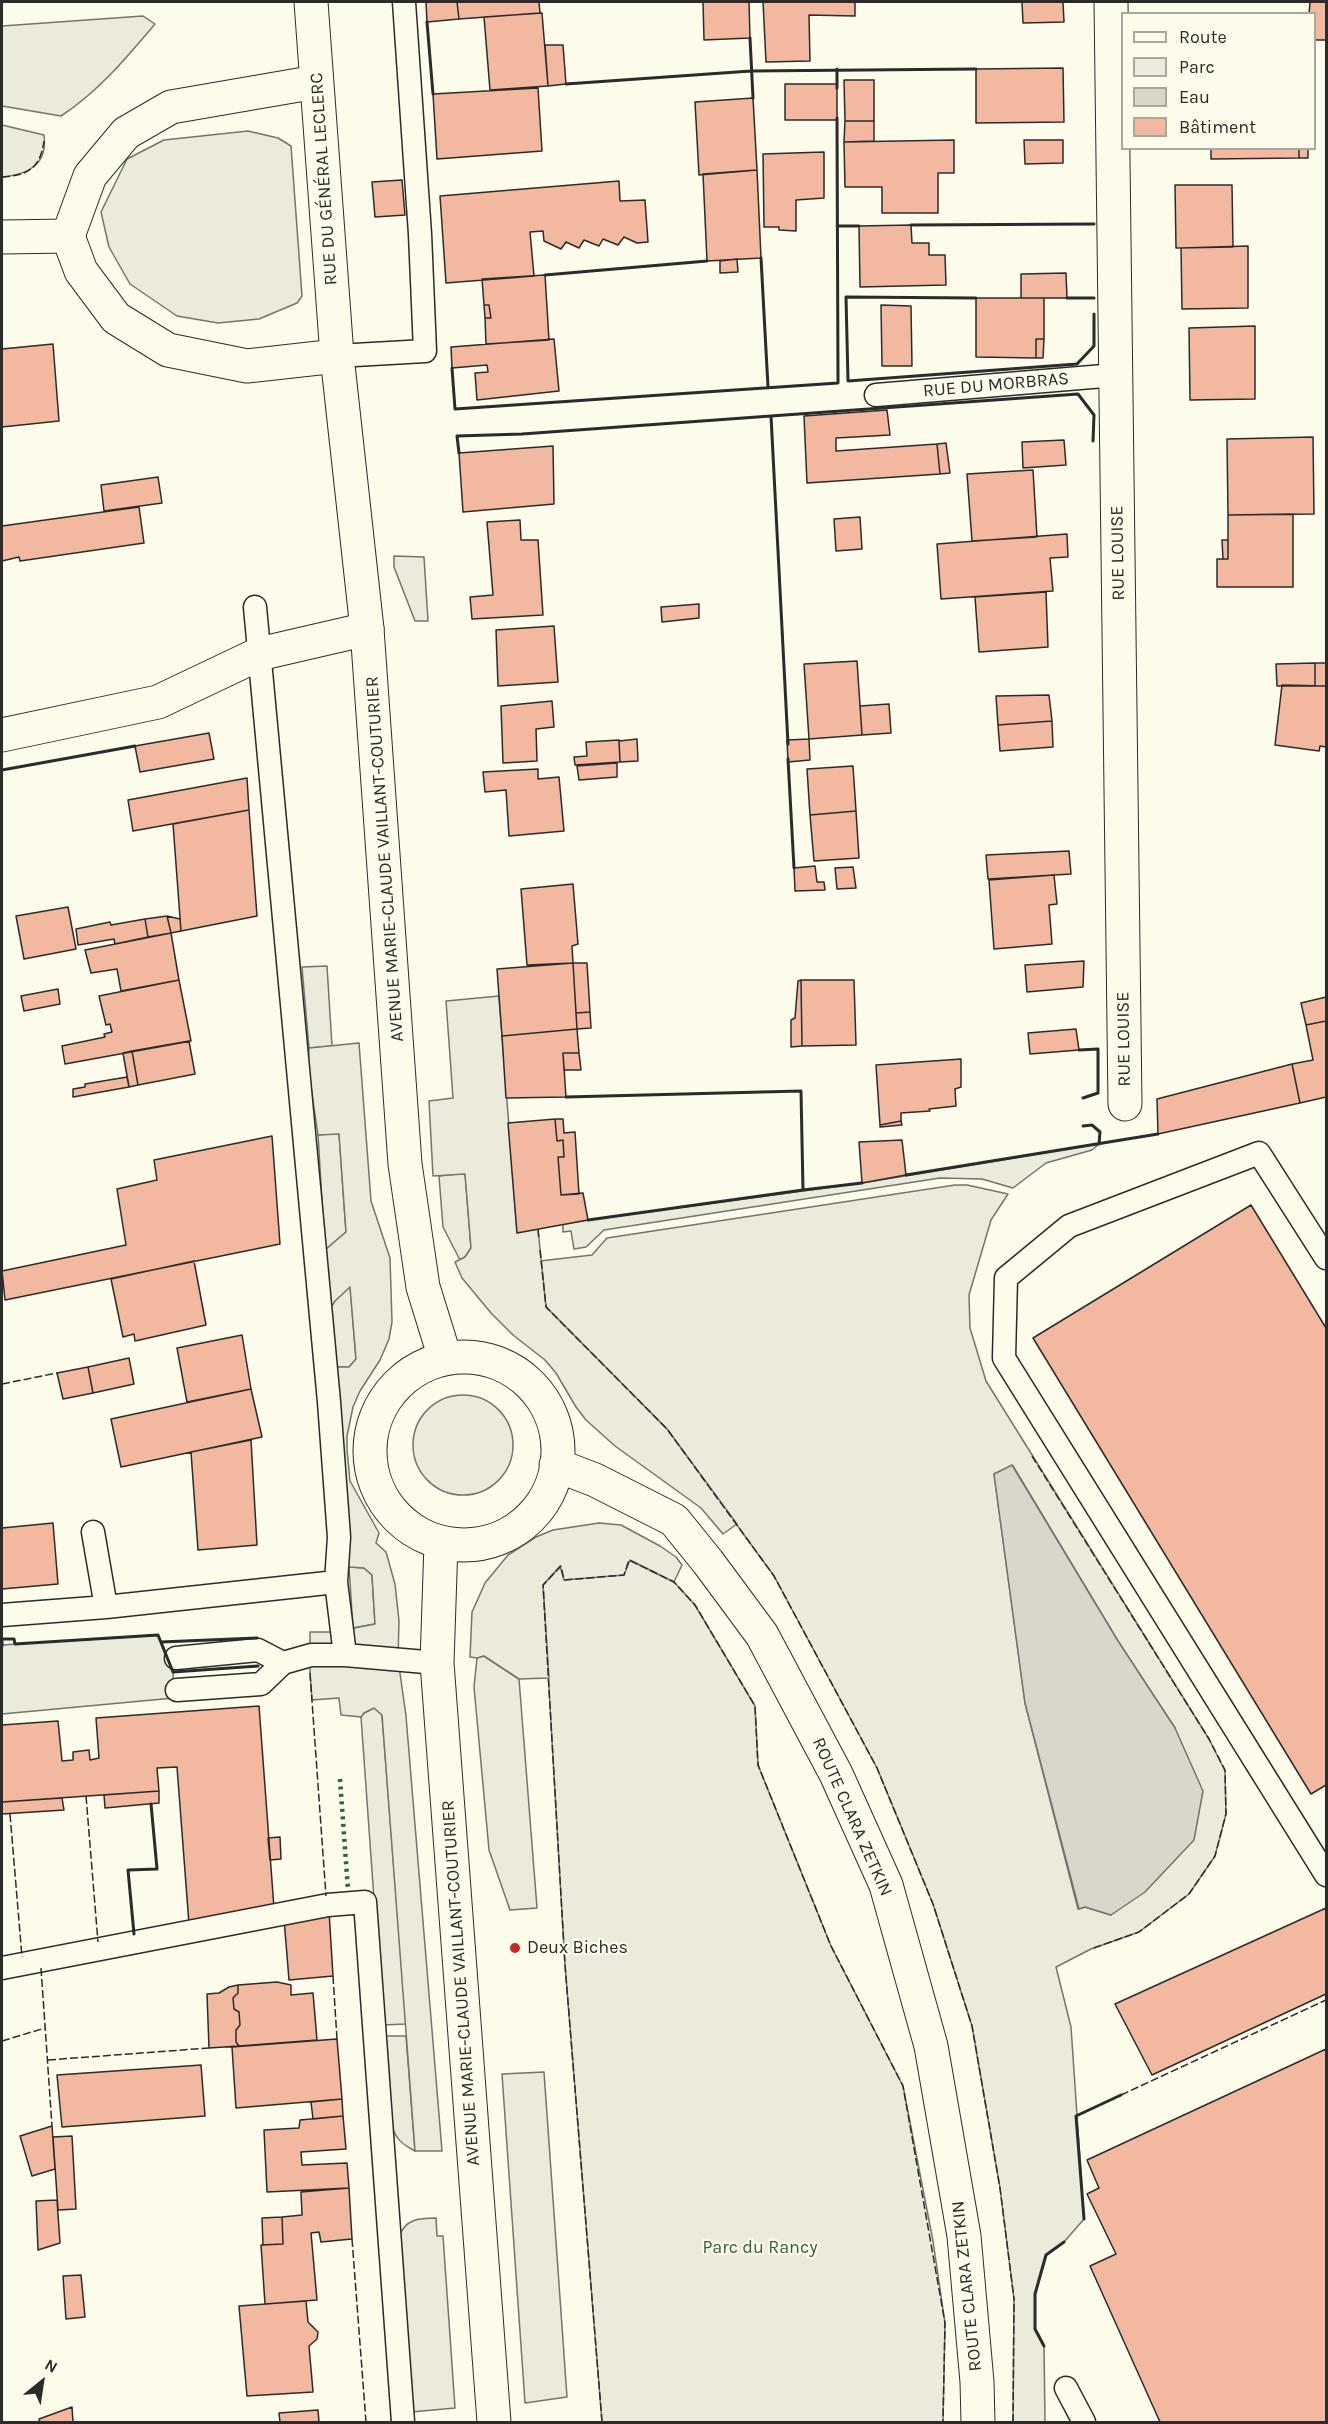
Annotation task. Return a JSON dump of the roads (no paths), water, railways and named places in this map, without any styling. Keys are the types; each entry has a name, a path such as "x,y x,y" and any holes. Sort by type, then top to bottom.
{"street":[{"name":"RUE DU GÉNÉRAL LECLERC","path":"311,2 338,357"},
{"name":"RUE LOUISE","path":"1111,2 1125,1104"},
{"path":"316,82 171,107 126,133 90,176 68,236 81,271 116,318 168,350 247,366 338,357"},
{"path":"2,237 68,236"},
{"name":"AVENUE MARIE-CLAUDE VAILLANT-COUTURIER","path":"338,357 367,629 405,1164 423,1287 446,1358"},
{"path":"2,735 158,702 259,654 367,629"},
{"path":"478,1357 512,1368 537,1390 555,1422 556,1465 555,1480 540,1509 528,1521 487,1543 441,1543 411,1529 388,1507 373,1478 370,1460 373,1426 389,1393 413,1371 446,1358 478,1357"},
{"name":"ROUTE CLARA ZETKIN","path":"556,1465 595,1480 674,1520 708,1562 762,1635 836,1774 886,1885 931,2046 961,2214 976,2371 978,2422"},
{"name":"AVENUE MARIE-CLAUDE VAILLANT-COUTURIER","path":"441,1543 437,1663 494,2422"}],"lane":[{"path":"338,357 425,351 420,234 404,2"},
{"name":"RUE DU MORBRAS","path":"876,395 1116,375"},
{"path":"255,607 328,1402 339,1536 336,1582 345,1655"},
{"path":"1326,1258 1260,1153 1069,1226 1006,1278 1004,1358 1326,1875"},
{"path":"93,1532 106,1607"},
{"path":"2,1615 106,1607 336,1582"},
{"path":"176,1658 258,1650 283,1663"},
{"path":"177,1690 261,1684 283,1663 311,1655 345,1655 437,1663"},
{"path":"2,1968 328,1905 365,1902 403,2422"},
{"path":"1066,2388 1083,2422"}],"water":[{"path":"1012,1465 1118,1641 1175,1728 1203,1791 1194,1840 1145,1892 1111,1915 1085,1907 1079,1909 1025,1703 994,1474"}],"place":[{"name":"Deux Biches","path":"515,1948"}],"park label":[{"name":"Parc du Rancy","path":"760,2248"}]}
